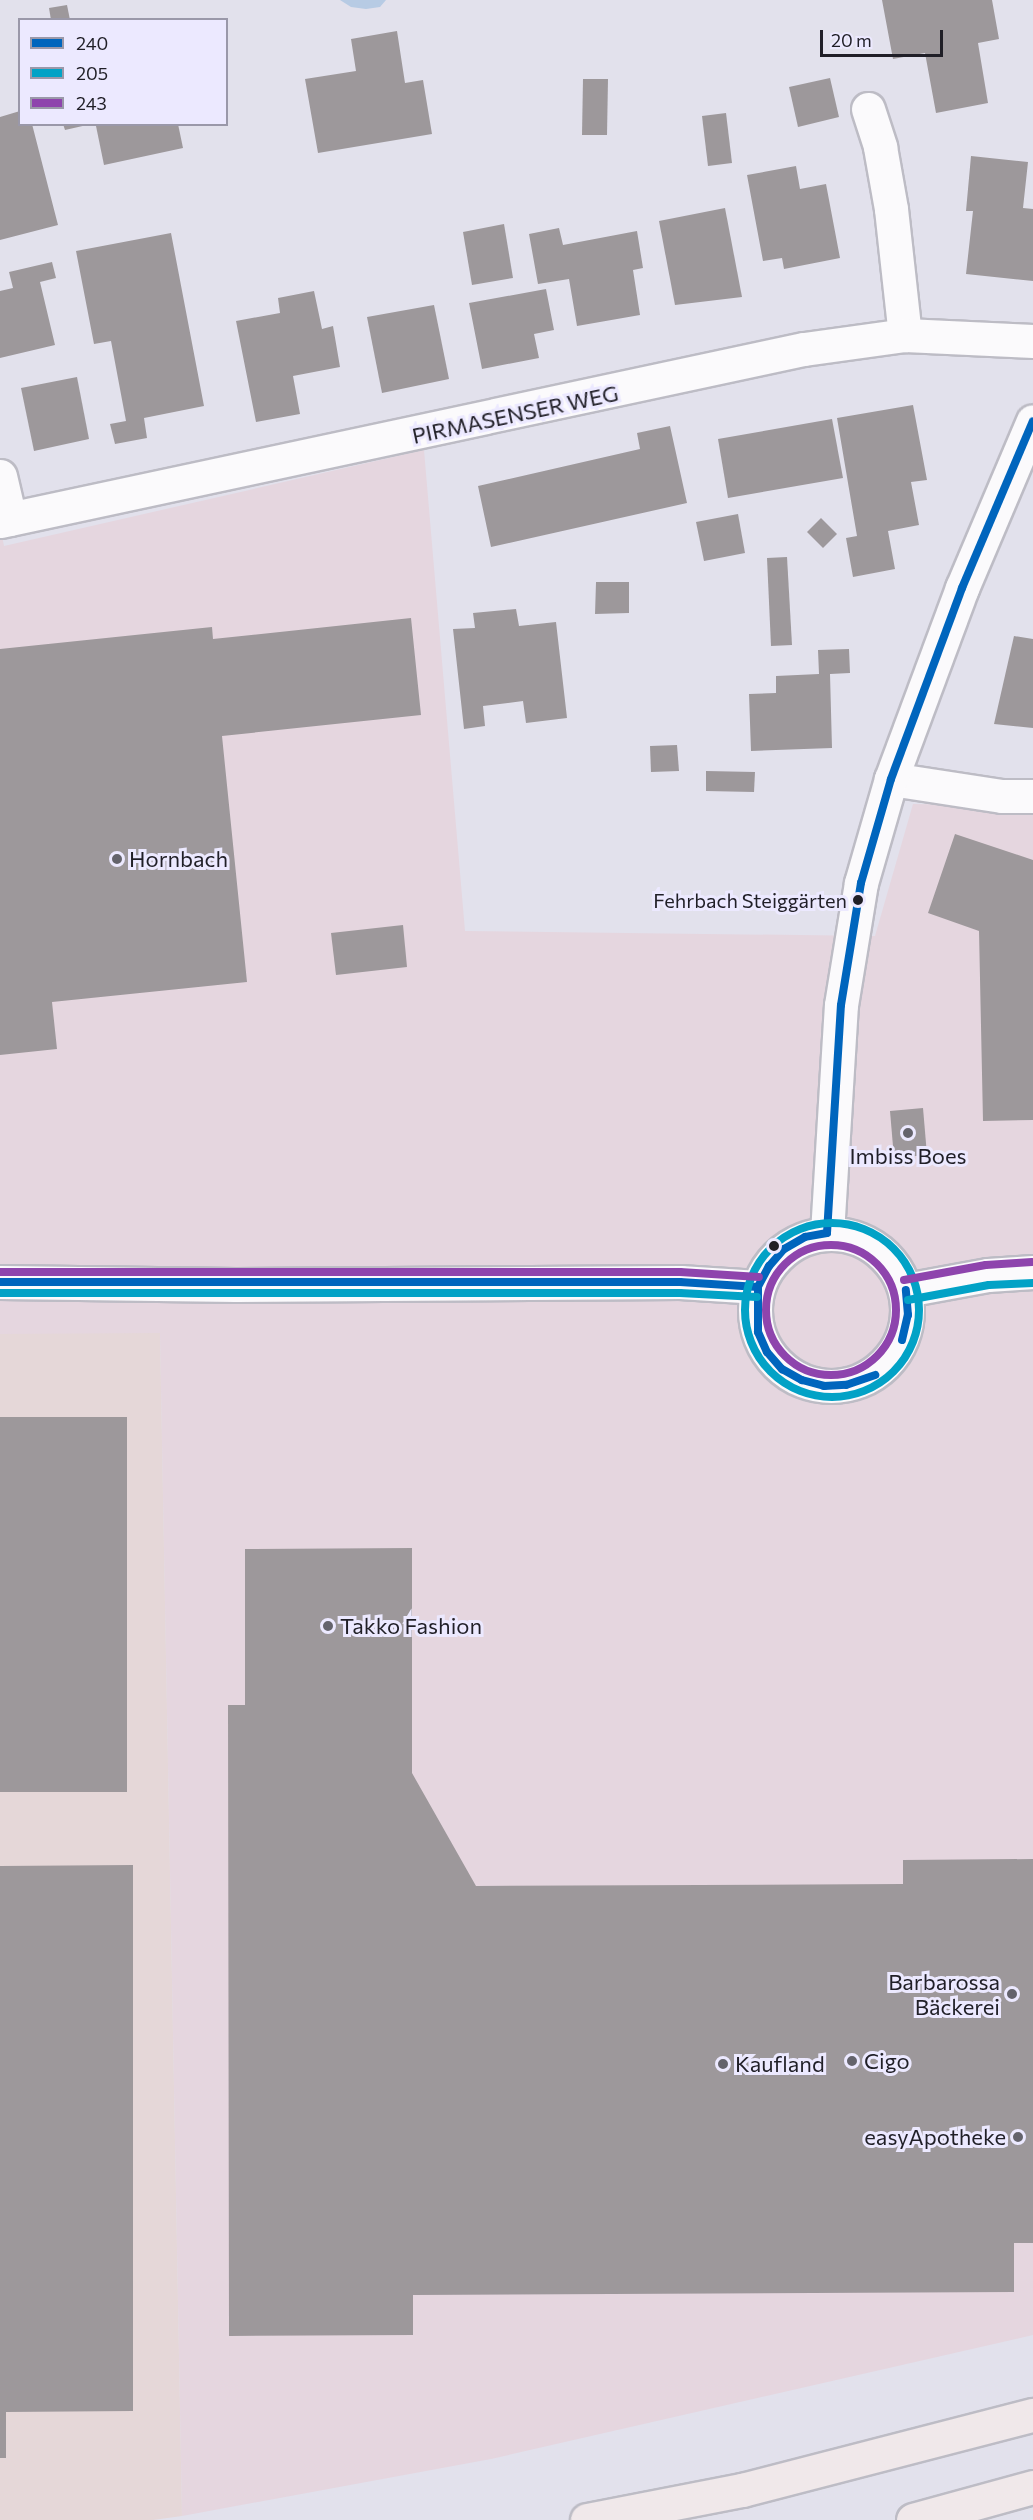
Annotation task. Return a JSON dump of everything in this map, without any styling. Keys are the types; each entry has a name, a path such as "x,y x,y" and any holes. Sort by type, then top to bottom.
{"highway":[{"path":"587,2520 742,2490 1033,2415"},
{"path":"912,2520 1033,2487"}],"street":[{"path":"868,109 880,147 891,209 905,335"},
{"name":"PIRMASENSER WEG","path":"5,520 804,349 905,335 1033,341"},
{"path":"827,1233 847,950 861,883 891,779 962,588 1033,421"},
{"path":"0,476 5,520"},
{"path":"891,779 1002,796 1033,796"},
{"path":"827,1233 858,1238 885,1254 906,1290 908,1316 902,1341 876,1375 846,1385 824,1386 802,1380 782,1369 767,1352 758,1332 758,1287 769,1266 784,1249 805,1237 827,1233"},
{"path":"906,1290 988,1275 1033,1272"},
{"path":"0,1282 680,1282 758,1287"}],"shaded area":[{"path":"424,450 465,931 875,936 913,804 1033,806 1033,2335 491,2459 182,2516 160,1334 0,1334 0,526 4,546"},
{"path":"160,1333 182,2516 153,2520 0,2520 0,1334"}],"water":[{"path":"340,0 386,0 380,7 366,9 351,7"}],"building":[{"path":"882,0 992,0 999,39 978,43 988,103 936,113 925,53 893,59"},
{"path":"67,5 70,18 51,18 49,8"},
{"path":"397,31 405,83 423,80 432,134 318,153 305,79 356,71 351,39"},
{"path":"830,78 839,117 798,127 789,87"},
{"path":"583,79 608,79 607,135 582,135"},
{"path":"18,112 18,126 33,126 58,225 0,240 0,117"},
{"path":"726,113 732,163 708,166 702,116"},
{"path":"64,126 83,126 65,130"},
{"path":"96,126 178,126 183,148 104,165"},
{"path":"971,156 1028,162 1023,208 1033,209 1033,281 966,274 973,211 966,211"},
{"path":"796,166 800,189 826,184 840,258 784,269 782,258 763,261 747,175"},
{"path":"725,208 742,297 675,305 659,221"},
{"path":"504,224 513,278 472,285 463,232"},
{"path":"559,228 563,245 637,231 643,268 633,270 640,315 577,326 569,279 538,284 529,234"},
{"path":"171,233 204,406 144,418 147,438 115,444 110,424 126,421 111,341 94,344 76,251"},
{"path":"52,262 56,278 40,282 55,345 0,358 0,291 13,288 9,272"},
{"path":"546,289 554,330 534,334 539,358 482,369 469,303"},
{"path":"314,291 322,329 333,326 340,367 293,376 300,414 256,422 236,321 280,313 278,298"},
{"path":"434,305 449,379 382,393 367,317"},
{"path":"77,377 89,439 34,451 21,388"},
{"path":"913,405 927,480 911,482 919,525 888,531 895,569 853,577 846,538 857,536 837,418"},
{"path":"832,419 843,478 728,498 718,439"},
{"path":"670,426 687,503 491,547 478,486 640,449 637,433"},
{"path":"738,514 745,553 704,561 696,522"},
{"path":"821,518 837,534 823,548 807,532"},
{"path":"787,557 792,645 771,646 767,558"},
{"path":"596,582 629,582 629,613 595,614"},
{"path":"516,609 519,626 556,622 567,718 526,723 523,701 483,706 485,726 464,729 453,629 475,628 473,613"},
{"name":"Hornbach","path":"411,618 421,715 222,736 247,982 52,1002 57,1049 0,1055 0,649 212,627 213,639"},
{"path":"1014,636 1033,639 1033,728 994,724"},
{"path":"849,649 850,673 830,674 832,748 751,751 749,694 776,693 776,676 819,674 818,650"},
{"path":"677,745 679,771 651,772 650,746"},
{"path":"706,771 755,772 754,792 706,791"},
{"path":"955,834 1033,860 1033,1120 983,1121 979,931 928,913"},
{"path":"403,925 407,967 336,975 331,933"},
{"name":"Imbiss Boes","path":"923,1108 927,1155 894,1158 890,1111"},
{"path":"0,1417 127,1417 127,1792 0,1792"},
{"name":"Kaufland","path":"412,1548 412,1773 476,1886 903,1884 903,1860 1033,1859 1033,2243 1014,2243 1014,2292 413,2295 413,2335 229,2336 228,1705 245,1705 245,1549"},
{"path":"133,1865 133,2411 6,2412 6,2458 0,2458 0,1866"}],"transit line":[{"name":"240","path":"827,1233 841,1005 861,883 891,779 962,588 1033,421"},
{"name":"205","path":"832,1223 865,1230 880,1238 893,1249 904,1262 912,1277 919,1310 912,1343 904,1358 893,1371 880,1382 865,1390 832,1397 799,1390 784,1382 771,1371 760,1358 752,1343 745,1310 752,1277 760,1262 771,1249 784,1238 799,1230 832,1223"},
{"name":"240","path":"827,1233 805,1237 784,1249 769,1266 758,1287 758,1332 767,1352 782,1369 802,1380 824,1386 846,1385 875,1375"},
{"name":"243","path":"831,1245 856,1250 877,1264 891,1285 896,1310 891,1335 877,1356 856,1370 831,1375 806,1370 785,1356 771,1335 766,1310 771,1285 785,1264 806,1250 831,1245"},
{"name":"243","path":"904,1280 986,1265 1032,1262"},
{"name":"243","path":"0,1272 680,1272 759,1277"},
{"name":"240","path":"0,1282 680,1282 758,1287"},
{"name":"205","path":"908,1300 989,1285 1033,1283"},
{"name":"240","path":"902,1340 908,1315 906,1290"},
{"name":"205","path":"0,1293 680,1293 757,1297"}],"place":[{"name":"Hornbach","path":"117,859"},
{"name":"Fehrbach Steiggärten","path":"858,900"},
{"name":"Imbiss Boes","path":"908,1133"},
{"name":"Takko Fashion","path":"328,1626"},
{"name":"Barbarossa Bäckerei","path":"1012,1994"},
{"name":"Cigo","path":"852,2061"},
{"name":"Kaufland","path":"723,2064"},
{"name":"easyApotheke","path":"1018,2137"}]}
